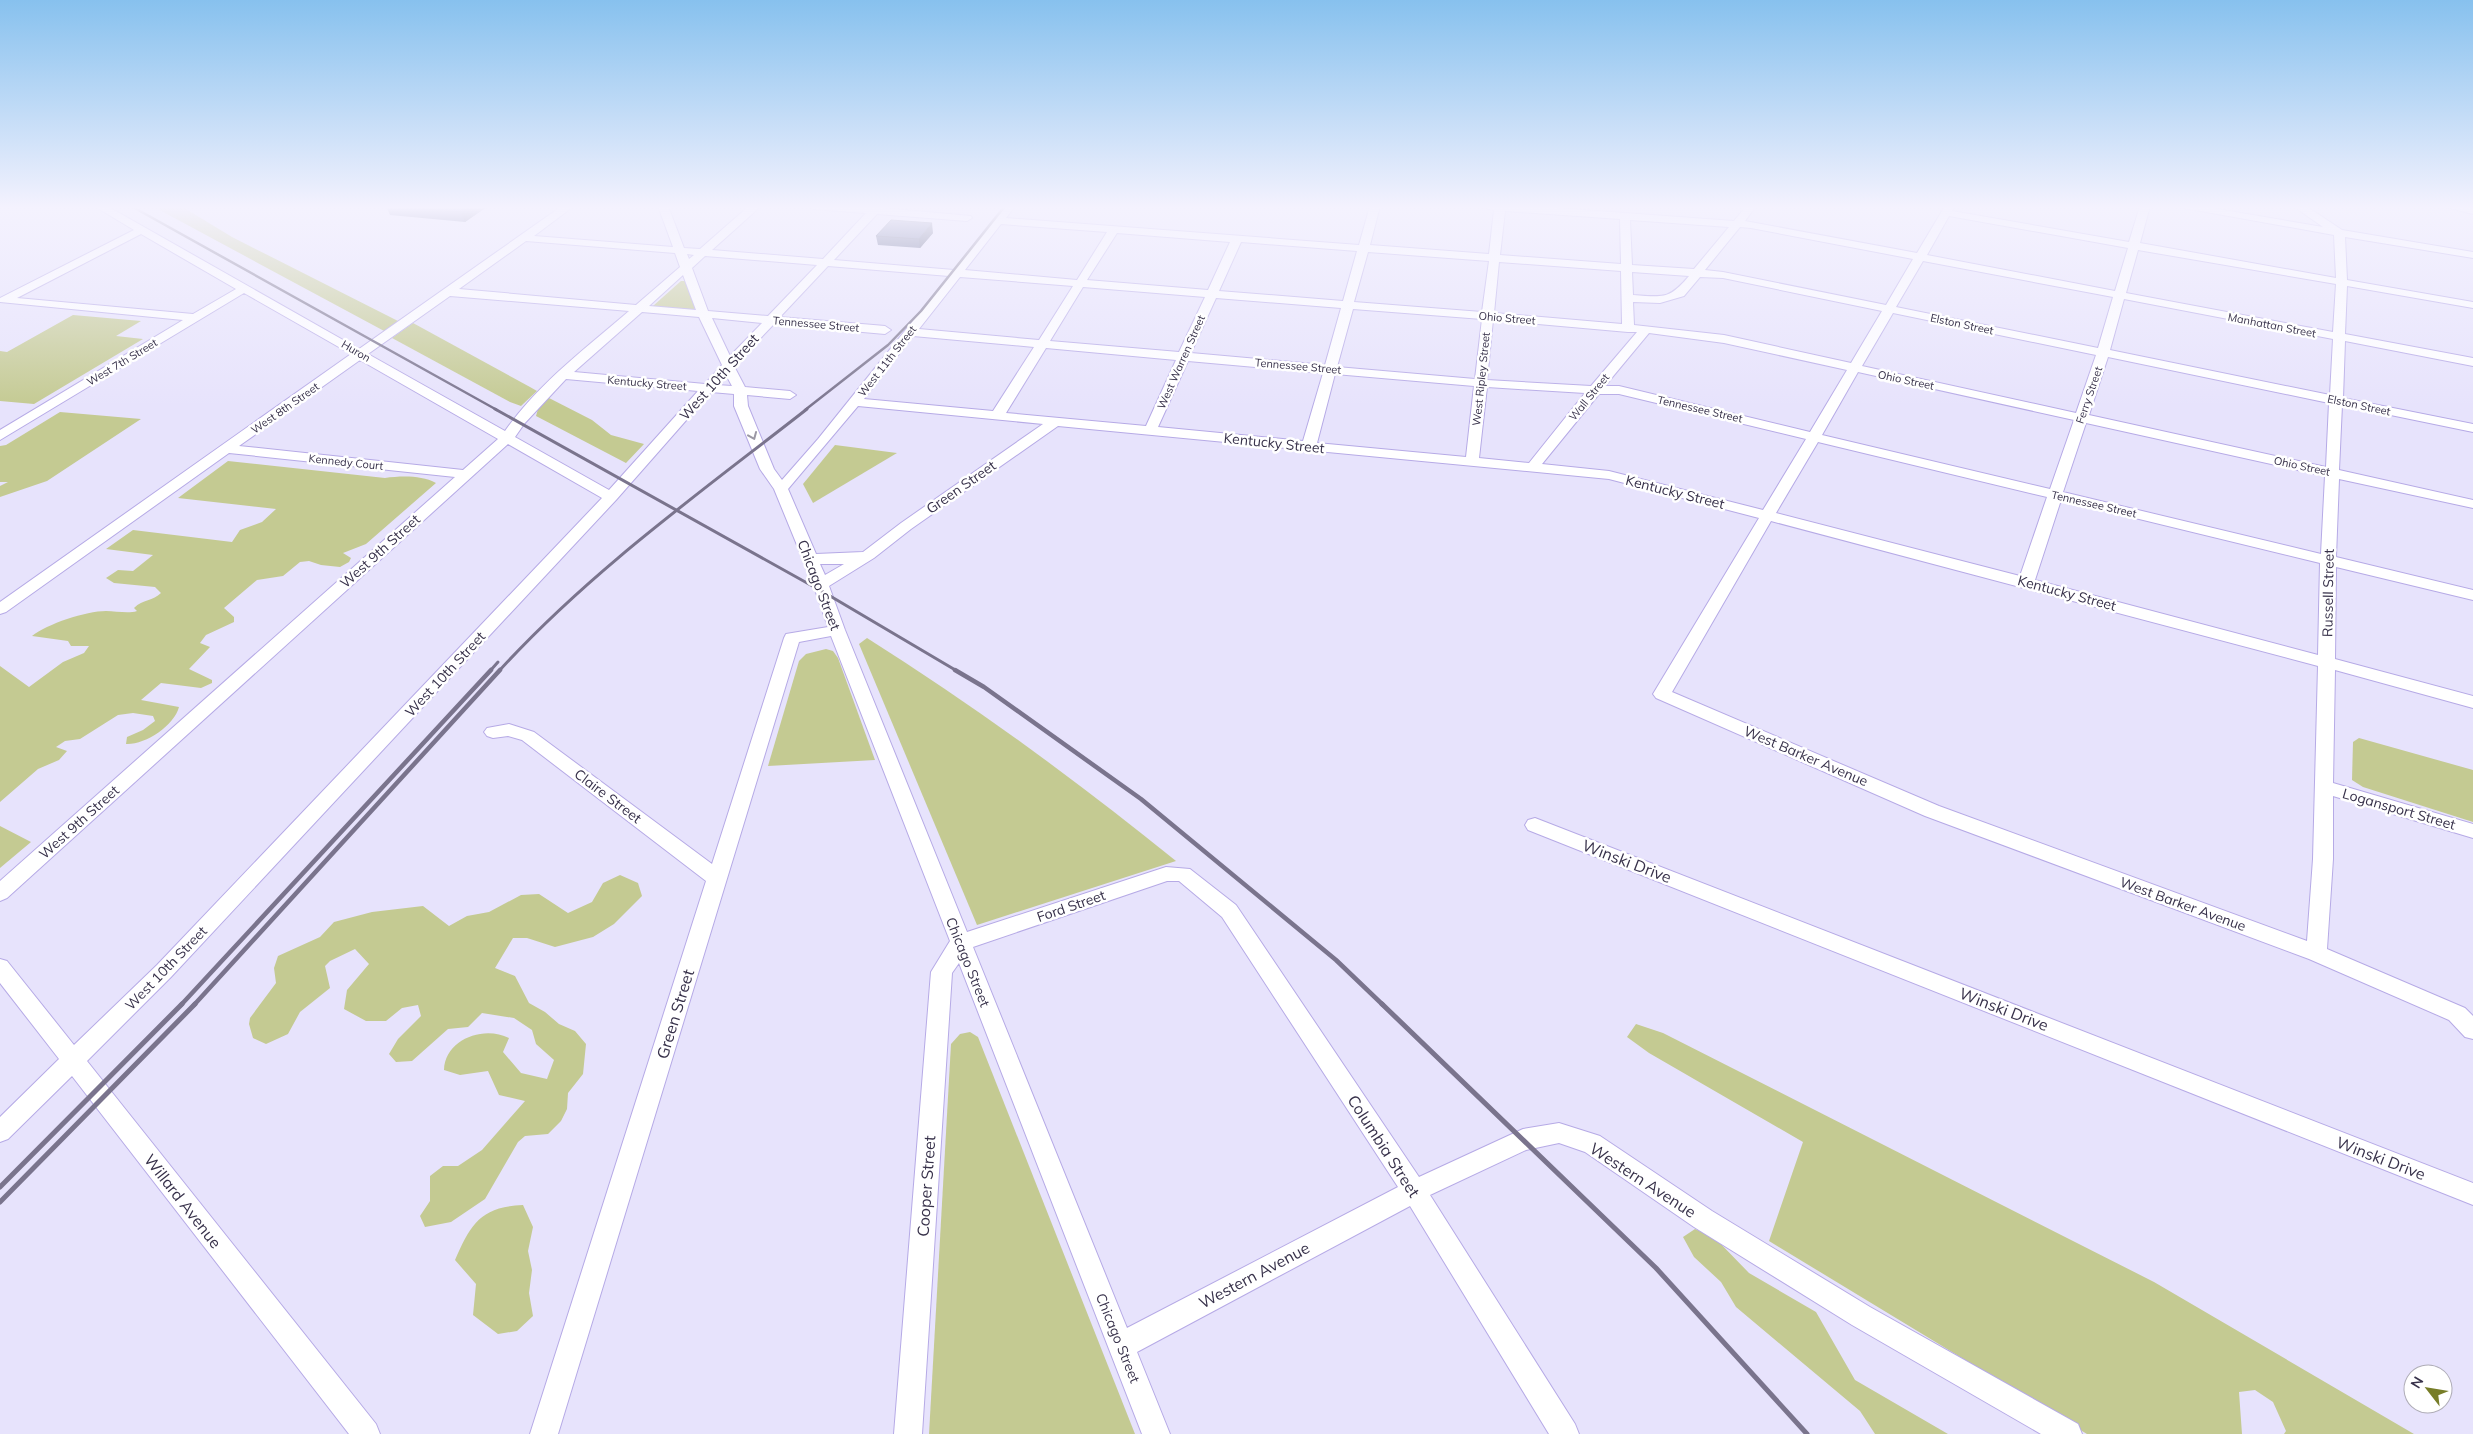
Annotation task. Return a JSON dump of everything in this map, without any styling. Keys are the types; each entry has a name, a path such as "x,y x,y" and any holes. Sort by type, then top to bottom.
{"street":[{"path":"2,301 57,273"},
{"name":"Huron","path":"218,273 611,498"},
{"name":"West 8th Street","path":"0,609 476,273"},
{"name":"West 9th Street","path":"0,893 508,438 519,421 563,375 680,273"},
{"name":"Chicago Street","path":"689,273 704,315 740,390 741,406 767,469 781,489 822,584 837,630 1156,1434"},
{"name":"West 10th Street","path":"0,1132 74,1062 164,971 611,498 729,364 816,273"},
{"name":"West 11th Street","path":"781,489 800,470 956,273"},
{"name":"Ohio Street","path":"967,273 1646,329 1724,339 2473,504"},
{"path":"997,416 1087,273"},
{"name":"West Warren Street","path":"1150,431 1221,273"},
{"path":"1308,446 1356,273"},
{"name":"West Ripley Street","path":"1472,462 1492,273"},
{"path":"1627,273 1628,328"},
{"path":"1627,298 1660,300 1672,298 1680,294 1698,273"},
{"name":"Elston Street","path":"1706,273 1889,308 2473,428"},
{"name":"West Barker Avenue","path":"1911,273 1662,694 1932,811 2316,953 2457,1014 2473,1030"},
{"name":"Manhattan Street","path":"2004,273 2473,362"},
{"name":"Ferry Street","path":"2026,582 2057,495 2103,353 2126,273"},
{"path":"2291,273 2473,305"},
{"name":"Russell Street","path":"2316,953 2324,859 2328,560 2341,273"},
{"name":"West 7th Street","path":"0,436 245,288"},
{"name":"Tennessee Street","path":"449,292 885,330"},
{"path":"2,301 195,318"},
{"name":"Wall Street","path":"1533,467 1594,390 1646,329"},
{"name":"Tennessee Street","path":"910,332 1479,383 1619,390 2473,595"},
{"name":"Kentucky Street","path":"563,375 790,395"},
{"name":"Kentucky Street","path":"855,402 1609,475 2026,582 2473,702"},
{"name":"Green Street","path":"822,584 868,555 906,526 1055,422"},
{"name":"Kennedy Court","path":"226,449 466,474"},
{"name":"Green Street","path":"810,559 846,559 868,555"},
{"name":"Green Street","path":"544,1434 792,638 837,630"},
{"name":"Claire Street","path":"493,732 509,730 528,736 717,879"},
{"name":"Logansport Street","path":"2324,787 2473,831"},
{"name":"Winski Drive","path":"1536,825 2473,1194"},
{"name":"Ford Street","path":"960,943 1166,874 1183,874"},
{"name":"Columbia Street","path":"1183,874 1229,911 1414,1191 1565,1434"},
{"name":"Cooper Street","path":"908,1434 942,972 960,943"},
{"name":"Willard Avenue","path":"0,967 366,1434"},
{"name":"Western Avenue","path":"1121,1346 1414,1191 1523,1140 1559,1133 1592,1144 1703,1219 1861,1316 2068,1434"}],"green space":[{"path":"276,273 303,273 400,322 386,332"},
{"path":"681,281 685,281 696,308 692,310 653,306"},
{"path":"73,315 141,321 116,336 143,339 34,404 0,401 0,351 7,352"},
{"path":"413,323 537,391 521,406 510,402 392,338"},
{"path":"549,398 592,420 611,435 644,444 626,463 536,416 538,409"},
{"path":"60,412 141,419 47,481 0,497 0,486 8,482 0,482 0,446 6,445"},
{"path":"835,445 897,453 813,503 803,484"},
{"path":"228,461 385,478 417,477 436,483 366,544 343,553 351,558 349,562 340,567 321,565 309,561 300,562 283,576 257,580 224,608 234,617 234,622 206,635 200,643 210,647 189,669 212,680 212,683 201,688 161,683 141,700 179,707 171,721 158,733 142,741 126,744 127,737 143,730 155,721 153,716 133,713 118,715 80,739 65,741 56,747 67,751 59,760 38,769 0,802 0,666 29,687 63,662 84,653 89,646 71,646 68,641 32,636 39,631 88,613 137,611 134,608 137,605 161,593 155,587 114,583 106,578 118,570 133,571 153,555 106,549 133,530 232,542 240,530 262,522 276,509 178,498"},
{"path":"867,638 947,690 1025,745 1176,861 977,925 859,644"},
{"path":"826,649 833,651 838,658 875,760 768,766 799,661 806,654"},
{"path":"2359,738 2473,770 2473,822 2363,787 2352,780 2353,742"},
{"path":"0,826 31,842 0,868"},
{"path":"620,875 638,883 642,896 614,924 593,937 555,947 527,938 513,938 495,968 515,976 529,1003 545,1012 559,1024 575,1031 586,1044 583,1074 568,1093 567,1109 561,1121 548,1134 525,1136 518,1142 485,1199 451,1222 425,1227 420,1216 430,1201 430,1176 443,1166 458,1166 482,1150 525,1101 499,1095 488,1071 460,1075 444,1070 446,1059 451,1050 458,1043 478,1034 499,1034 509,1038 503,1052 521,1073 547,1079 554,1060 536,1044 532,1030 514,1018 482,1013 468,1027 448,1029 412,1061 396,1062 389,1054 398,1039 421,1016 418,1005 402,1008 386,1021 366,1021 344,1009 347,990 369,964 355,949 330,961 325,966 330,988 300,1012 288,1034 266,1044 253,1038 249,1024 250,1018 276,983 274,968 278,956 320,937 334,922 372,912 423,906 449,926 467,916 489,912 521,895 539,894 568,913 592,902 603,883"},
{"path":"1636,1024 1663,1033 2154,1282 2414,1434 2284,1434 2286,1431 2273,1402 2255,1390 2239,1392 2242,1434 2087,1434 1769,1241 1803,1142 1649,1053 1627,1037"},
{"path":"970,1032 978,1037 1135,1434 929,1434 951,1044 960,1034"},
{"path":"523,1205 533,1227 528,1251 532,1270 529,1293 533,1316 517,1331 498,1334 473,1315 476,1284 455,1260 466,1236 479,1220 496,1209"},
{"path":"1695,1229 1715,1238 1749,1273 1816,1312 1855,1380 1948,1434 1875,1434 1860,1411 1736,1307 1721,1282 1694,1257 1683,1237"}],"railway":[{"path":"251,273 497,410"},
{"path":"805,410 888,345 921,311 951,273"},
{"path":"495,409 677,510"},
{"path":"677,510 807,409"},
{"path":"499,671 534,634 608,566 677,510"},
{"path":"677,510 825,593 957,671"},
{"path":"490,671 498,662"},
{"path":"181,1005 491,670"},
{"path":"194,1005 500,670"},
{"path":"955,670 984,687 1141,799 1336,960 1383,1005"},
{"path":"0,1187 182,1004"},
{"path":"0,1202 195,1004"},
{"path":"1382,1004 1656,1268 1807,1434"}]}
